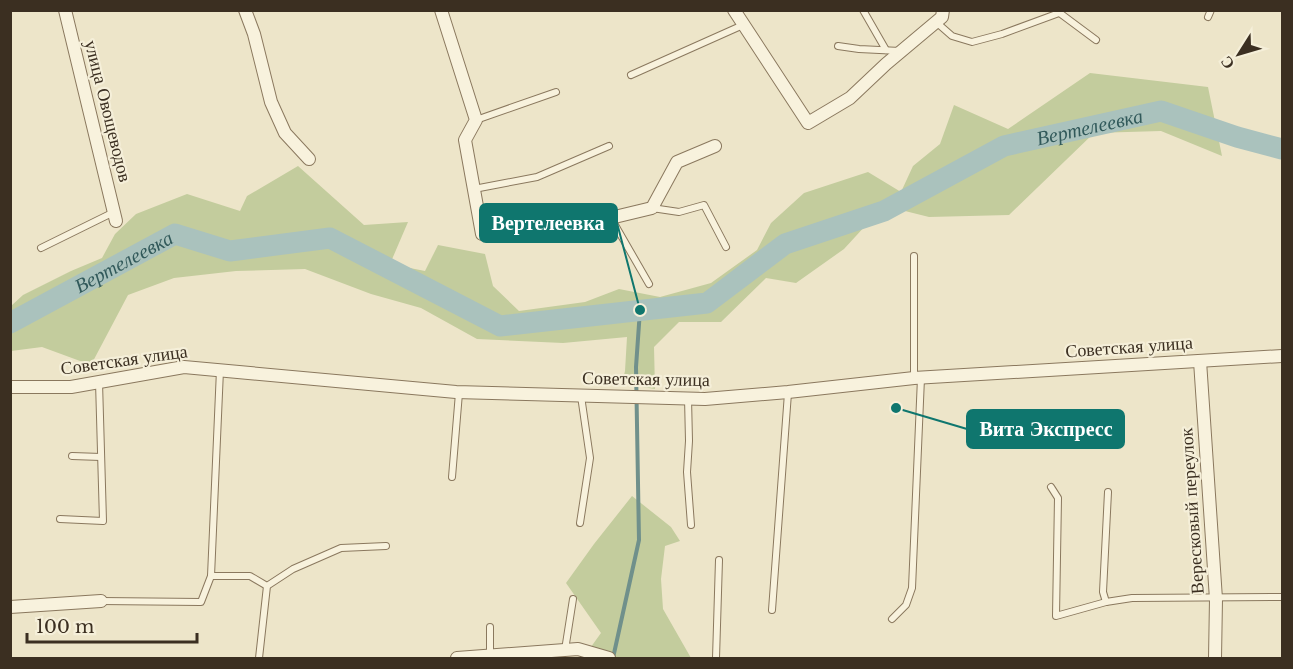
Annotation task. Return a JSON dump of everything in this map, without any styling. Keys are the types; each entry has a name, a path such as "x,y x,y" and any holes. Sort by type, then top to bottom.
{"street":[{"name":"улица Овощеводов","path":"64,10 116,216"},
{"path":"245,10 254,34 271,102 285,133 309,159"},
{"path":"441,10 476,120 465,140 482,234 573,227 652,208 676,162 715,146"},
{"path":"734,10 808,123 850,99 901,51 942,17 943,10"},
{"name":"Советская улица","path":"10,387 71,387 184,367 459,393 705,399 918,378 1282,356"},
{"name":"Вересковый переулок","path":"1200,361 1216,599 1215,658"},
{"path":"10,607 101,601"},
{"path":"457,658 578,649 609,658"}],"lane":[{"path":"863,10 886,50"},
{"path":"936,22 952,36 972,42 1002,34 1058,12 1096,40"},
{"path":"631,75 743,25"},
{"path":"838,46 901,51"},
{"path":"476,120 556,92"},
{"path":"474,189 537,177 609,146"},
{"path":"652,208 679,212 704,205 726,247"},
{"path":"41,248 116,216"},
{"path":"611,218 649,284"},
{"path":"892,619 906,605 912,588 918,378 914,256"},
{"path":"101,601 201,602 211,576 220,369"},
{"path":"60,519 103,521 99,382"},
{"path":"772,610 788,392"},
{"path":"452,477 459,393"},
{"path":"580,523 590,458 581,396"},
{"path":"688,399 687,472 691,525"},
{"path":"72,456 101,457"},
{"path":"1051,487 1058,498 1056,616 1106,602 1132,598 1282,597"},
{"path":"1106,602 1103,592 1108,492"},
{"path":"267,586 293,569 341,548 386,546"},
{"path":"716,658 719,560"},
{"path":"211,576 250,576 267,586"},
{"path":"259,658 267,586"},
{"path":"565,650 573,599"},
{"path":"489,656 490,627"}],"green space":[{"path":"1090,73 1208,87 1222,156 1161,131 1094,133 1009,215 929,217 897,209 867,224 844,249 796,283 766,278 721,322 679,322 654,347 655,389 622,384 627,337 563,343 477,339 421,308 371,294 305,269 236,271 174,278 128,295 91,365 42,347 11,351 11,306 23,295 102,258 115,234 136,214 187,194 240,211 247,196 298,166 364,225 408,222 390,264 425,271 438,245 485,254 493,286 519,311 585,302 619,289 660,297 711,283 757,250 771,223 804,193 868,172 901,192 913,166 940,144 954,105 1008,129"},
{"path":"632,496 671,527 680,541 665,546 661,579 663,609 691,658 583,658 601,633 566,583"}],"waterway":[{"name":"Вертелеевка","path":"10,323 175,234 230,251 330,238 500,326 707,303 785,244 884,211 1004,146 1161,111 1237,137 1282,149"},
{"path":"613,658 639,540 636,367 640,310"}],"place":[{"name":"Вертелеевка","path":"640,310"},
{"name":"Вита Экспресс","path":"896,408"}]}
